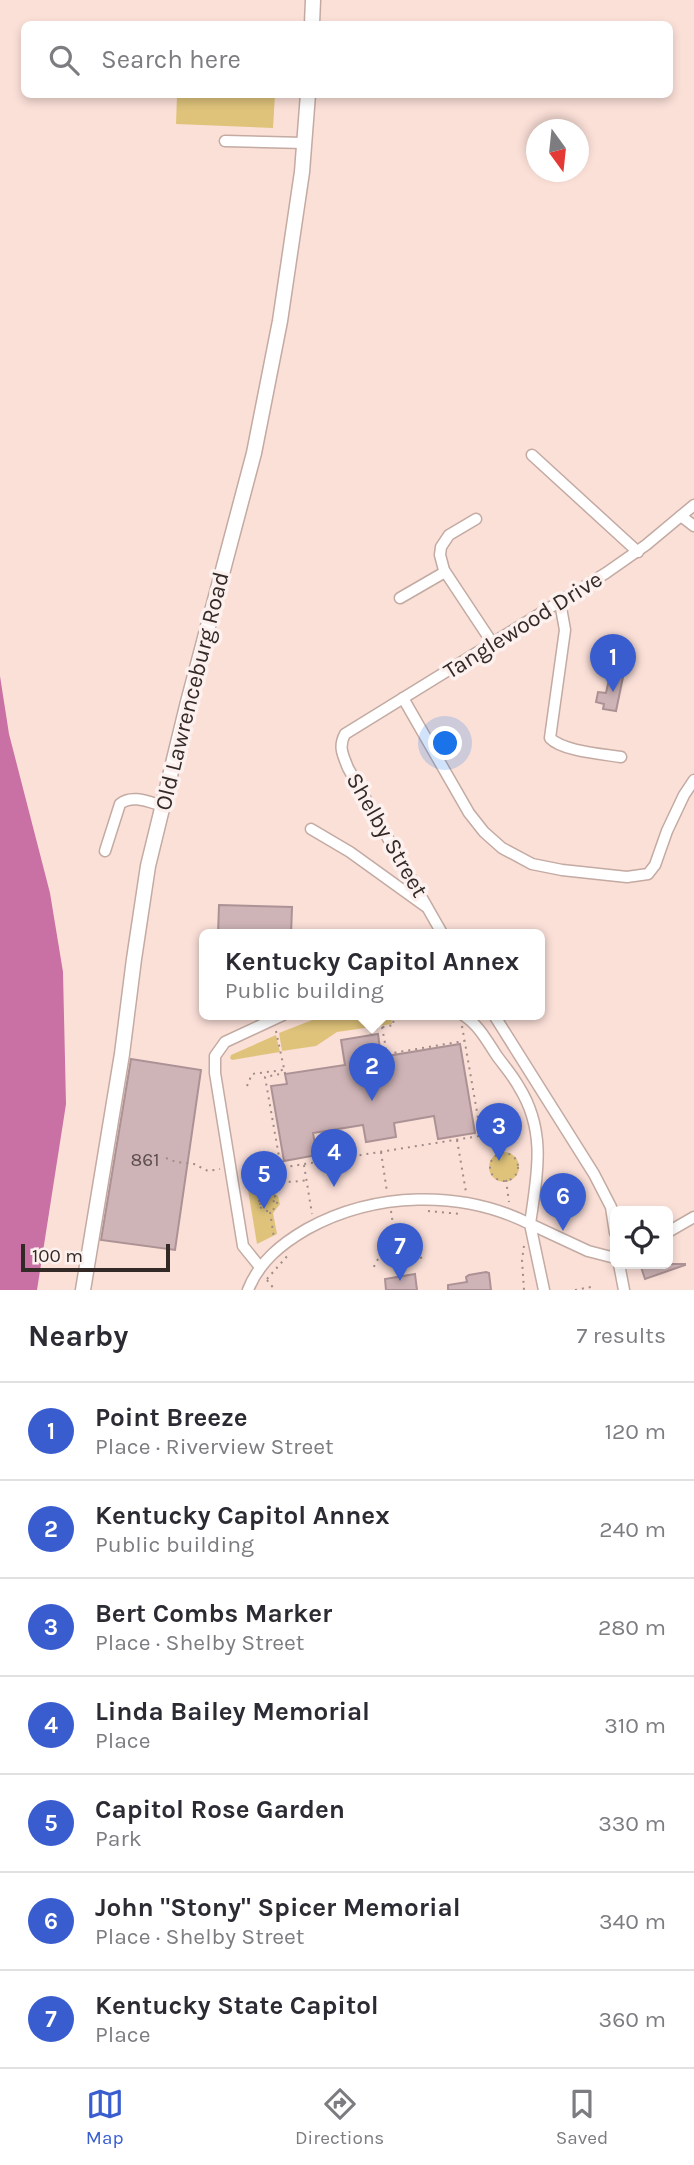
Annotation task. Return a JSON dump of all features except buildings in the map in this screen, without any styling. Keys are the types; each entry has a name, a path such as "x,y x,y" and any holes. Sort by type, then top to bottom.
{"main road":[{"path":"312,21 313,0"},
{"name":"Old Lawrenceburg Road","path":"82,1290 122,1054 148,866 258,433 286,286 309,98"}],"street":[{"path":"225,141 304,143"},
{"path":"532,455 638,552"},
{"name":"Tanglewood Drive","path":"345,734 638,552 694,505"},
{"path":"681,516 694,526"},
{"path":"476,519 449,535 440,555 445,572 493,644"},
{"path":"400,598 445,572"},
{"path":"560,602 565,630 550,738 554,743 566,747 621,757"},
{"path":"403,698 476,823 502,848 532,864 627,877 648,874 655,865 684,795 693,785"},
{"name":"Shelby Street","path":"345,734 340,747 348,768 440,929"},
{"path":"105,851 120,804 125,800 134,799 163,806"},
{"path":"311,829 344,848 428,907"},
{"path":"262,1271 243,1246 215,1073 215,1056 225,1042 272,1020"},
{"path":"471,1020 520,1088 533,1114 539,1155 530,1224 544,1290"},
{"path":"497,1020 559,1116 610,1206"},
{"path":"533,1114 559,1116"},
{"path":"248,1290 276,1249 314,1225 350,1210 389,1200 468,1204 511,1214 588,1251 610,1257"},
{"path":"673,1229 694,1217"},
{"path":"620,1269 624,1290"}],"path":[{"path":"371,1034 377,1028 394,1025 393,1020"},
{"path":"463,1020 481,1136"},
{"path":"382,1027 387,1054 465,1041"},
{"path":"278,1034 285,1073 265,1077 281,1169"},
{"path":"247,1086 253,1074 284,1069"},
{"path":"166,1158 194,1164 208,1171 224,1168 244,1175 534,1127"},
{"path":"499,1133 502,1153"},
{"path":"457,1140 468,1204"},
{"path":"381,1152 383,1163"},
{"path":"502,1153 514,1157 518,1165 516,1174 506,1181 493,1175 490,1166 494,1158 502,1153"},
{"path":"304,1165 314,1225"},
{"path":"262,1172 282,1182 307,1180"},
{"path":"262,1172 266,1193"},
{"path":"506,1181 511,1214"},
{"path":"266,1193 274,1196 277,1201 270,1212"},
{"path":"258,1204 261,1196 266,1193"},
{"path":"258,1204 277,1201"},
{"path":"258,1204 261,1209 270,1212"},
{"path":"391,1212 400,1210"},
{"path":"422,1210 460,1214"},
{"path":"270,1212 276,1249"},
{"path":"374,1267 380,1256 397,1251 415,1251 421,1255 422,1260"},
{"path":"267,1279 290,1253"},
{"path":"522,1255 524,1290"},
{"path":"262,1271 275,1290"},
{"path":"575,1290 591,1287"}],"shaded area":[{"path":"177,98 275,98 273,128 176,124"},
{"path":"0,676 9,734 50,893 63,972 66,1104 37,1290 0,1290"},
{"path":"312,1020 392,1020 392,1024 337,1032 316,1046 282,1051 279,1033"},
{"path":"276,1035 280,1052 232,1060 230,1058 231,1055"},
{"path":"504,1152 515,1156 519,1167 515,1178 504,1182 493,1178 489,1167 493,1156"},
{"path":"267,1177 269,1190 278,1196 280,1204 273,1213 277,1234 257,1244 246,1178"}],"place":[{"name":"Point Breeze","path":"613,692"},
{"name":"Kentucky Capitol Annex","path":"372,1101"},
{"name":"Bert Combs Marker","path":"499,1161"},
{"name":"Linda Bailey Memorial","path":"334,1187"},
{"name":"Capitol Rose Garden","path":"264,1209"},
{"name":"John \"Stony\" Spicer Memorial","path":"563,1231"},
{"name":"Kentucky State Capitol","path":"400,1281"}]}
